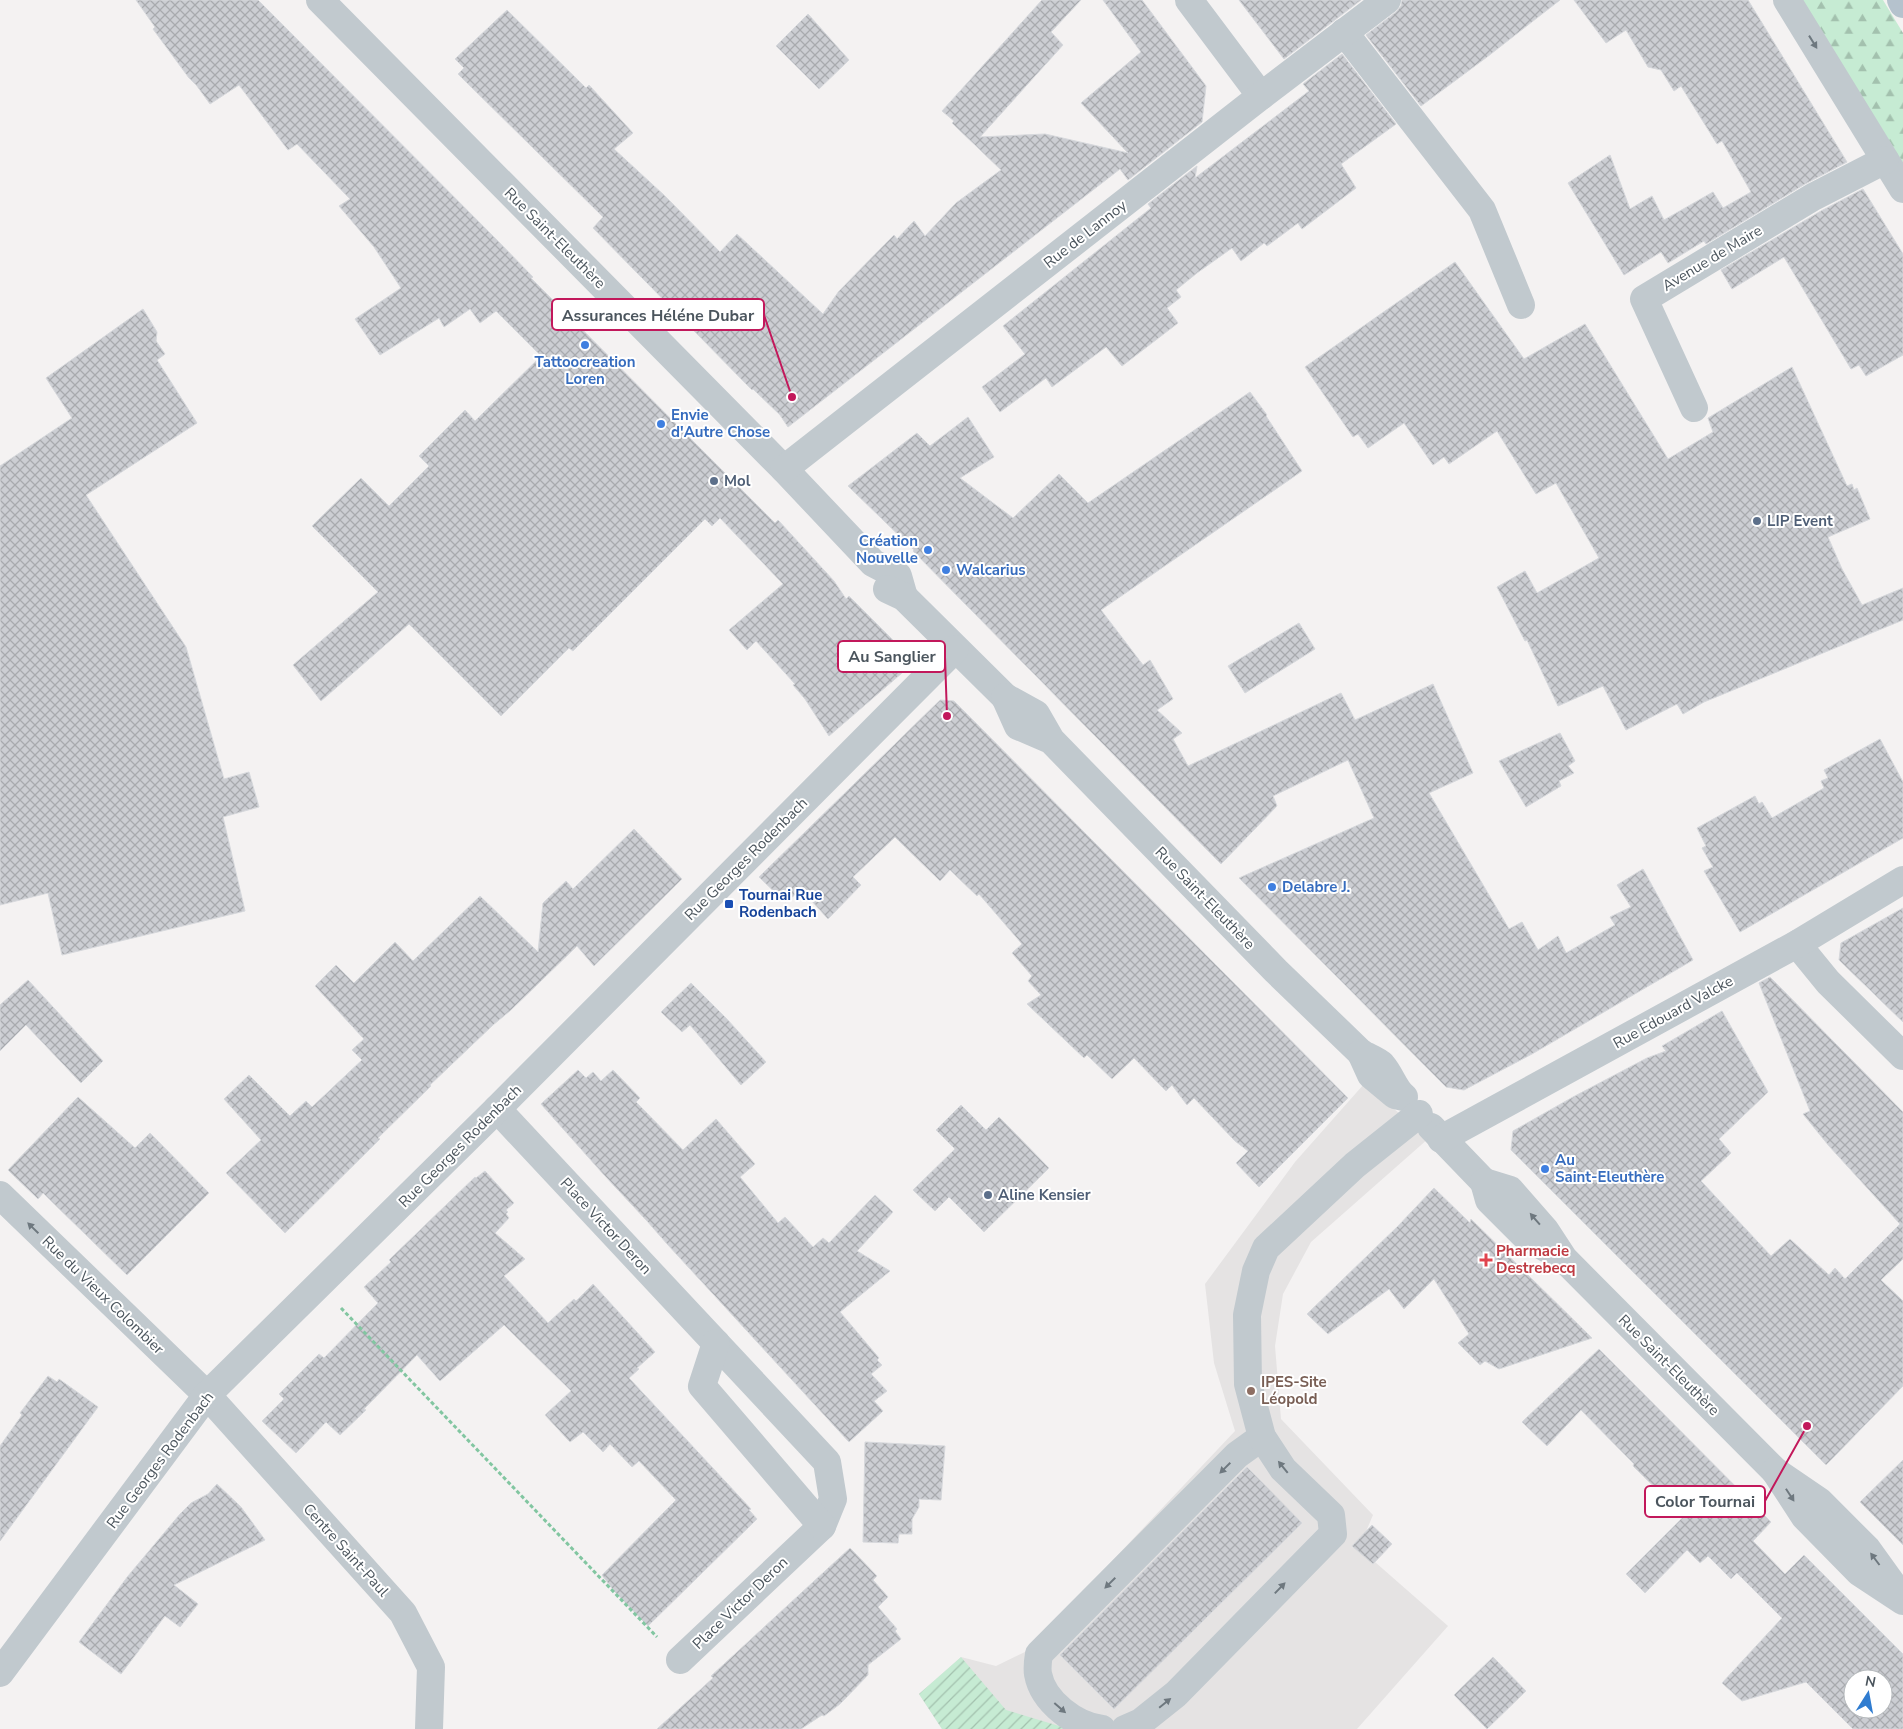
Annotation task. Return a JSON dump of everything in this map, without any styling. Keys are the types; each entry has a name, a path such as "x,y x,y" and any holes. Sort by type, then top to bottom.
{"main road":[{"path":"1900,0 1903,4"}],"street":[{"name":"Rue Saint-Eleuthère","path":"320,0 784,469 873,563 898,576 904,597 955,649 1005,697 1036,714 1051,740 1276,971 1361,1053 1371,1075 1412,1106 1441,1140 1484,1182 1510,1190 1545,1230 1564,1258 1775,1471 1819,1501 1867,1549 1903,1600"},
{"path":"1189,0 1261,96"},
{"name":"Rue de Lannoy","path":"784,469 1261,96 1387,0"},
{"path":"1787,0 1903,188"},
{"path":"1344,32 1482,210 1521,305"},
{"name":"Avenue de Maire","path":"1694,408 1644,299 1813,197 1886,160"},
{"name":"Rue Georges Rodenbach","path":"0,1673 207,1396 497,1109 955,649"},
{"name":"Rue Edouard Valcke","path":"1441,1140 1797,944 1903,880"},
{"path":"1797,944 1828,982 1903,1056"},
{"path":"1138,1727 1176,1694 1333,1534 1331,1515 1283,1469 1262,1437 1248,1384 1247,1315 1256,1271 1266,1248 1355,1165 1412,1106"},
{"name":"Place Victor Deron","path":"497,1109 827,1462 833,1499 822,1526 680,1660"},
{"name":"Rue du Vieux Colombier","path":"0,1196 207,1396"},
{"path":"716,1343 702,1386 822,1526"},
{"name":"Centre Saint-Paul","path":"207,1396 403,1613 431,1667 429,1729"},
{"path":"1102,1729 1095,1728 1070,1716 1047,1697 1038,1674 1039,1654 1238,1456 1262,1437"}],"path":[{"path":"319,1285 680,1660"}],"shaded area":[{"name":"IPES-Site Léopold","path":"1364,1084 1429,1138 1311,1242 1283,1294 1275,1346 1281,1419 1373,1515 1359,1548 1448,1626 1357,1729 942,1729 919,1694 961,1657 996,1666 1027,1651 1235,1431 1214,1363 1205,1284 1295,1162"}],"green space":[{"path":"1801,0 1883,0 1903,33 1903,163"},
{"path":"961,1657 1006,1710 1069,1729 942,1729 919,1694"}],"building":[{"path":"136,0 258,0 495,238 533,277 531,278 687,435 775,523 778,520 834,581 846,599 849,596 903,650 902,673 829,736 805,699 793,685 795,684 756,641 747,650 729,630 783,584 720,518 712,526 705,519 573,651 569,648 501,716 409,624 321,701 293,665 378,592 312,526 361,478 389,506 429,466 419,456 465,410 475,421 541,356 496,311 480,323 470,309 444,327 439,318 380,355 355,319 401,288 374,247 339,206 350,199 297,144 288,150 239,85 210,104 153,29 155,27"},
{"path":"1042,0 1081,0 1051,32 1063,45 980,137 1045,134 1128,153 1081,103 1141,52 1103,0 1142,0 1206,86 1202,122 1128,180 1120,169 788,427 780,415 752,390 593,228 603,217 458,74 464,68 455,59 507,10 586,88 589,85 633,133 614,149 665,196 720,252 737,234 823,314 839,291 894,235 897,239 914,221 925,236 956,203 1001,170 942,111"},
{"path":"1239,0 1361,0 1284,59"},
{"path":"1402,0 1560,0 1421,106 1366,35 1396,12 1401,6"},
{"path":"1574,0 1748,0 1847,162 1805,184 1706,244 1704,241 1668,263 1661,252 1624,275 1568,183 1610,155 1630,209 1652,196 1664,220 1713,192 1723,208 1751,192 1722,141 1717,144 1681,86 1674,91 1661,70 1648,67 1626,30 1606,43"},
{"path":"808,14 849,60 819,89 776,46"},
{"path":"1342,54 1396,124 1341,164 1356,188 1302,229 1298,223 1267,246 1264,243 1241,261 1232,248 1197,273 1176,290 1181,297 1167,308 1178,323 1122,366 1106,347 1052,387 1046,378 1000,412 982,387 1025,354 1003,326 1151,208 1148,204 1197,166 1195,178 1309,91 1303,84"},
{"path":"1863,189 1903,254 1903,355 1866,376 1859,365 1851,369 1784,257 1732,289 1721,270 1821,211"},
{"path":"1455,262 1524,359 1585,324 1668,459 1713,432 1708,418 1792,367 1847,486 1852,484 1854,490 1857,488 1870,519 1828,537 1842,569 1862,605 1903,588 1903,620 1704,702 1683,714 1677,704 1626,730 1603,686 1558,706 1527,640 1525,641 1497,587 1525,571 1537,593 1599,558 1556,483 1536,494 1497,431 1449,464 1444,457 1433,465 1404,423 1368,448 1358,434 1353,437 1305,367"},
{"path":"143,309 157,332 156,341 165,354 157,360 197,423 86,495 186,647 224,779 249,772 259,807 223,817 245,911 62,955 48,893 0,905 0,466 72,418 46,378"},
{"path":"1250,392 1267,415 1302,471 1101,610 1143,665 1150,660 1173,699 1157,710 1182,733 1173,739 1188,766 1341,693 1355,720 1433,684 1473,773 1429,793 1509,929 1522,922 1538,950 1558,936 1566,953 1615,925 1610,917 1631,907 1617,885 1643,869 1693,960 1532,1054 1464,1090 1446,1087 1239,878 1374,818 1348,760 1273,796 1277,806 1221,864 914,550 848,486 917,433 930,446 968,417 994,457 960,478 1013,518 1059,474 1088,503"},
{"path":"1299,623 1315,649 1245,693 1228,666"},
{"path":"940,700 954,701 1348,1098 1259,1187 1236,1163 1248,1151 1235,1141 1194,1098 1187,1105 1172,1085 1166,1091 1134,1058 1112,1079 1087,1055 1084,1058 1027,1004 1041,995 1028,981 1032,976 1012,953 1022,944 979,894 977,896 950,870 940,881 895,837 853,877 861,885 828,919 802,890 785,902 759,877"},
{"path":"1560,733 1575,761 1568,766 1574,773 1559,781 1561,786 1526,807 1499,761"},
{"path":"1880,739 1903,782 1903,838 1740,932 1704,871 1713,867 1702,848 1706,846 1697,828 1755,796 1759,804 1762,802 1772,818 1824,788 1821,781 1828,778 1824,770"},
{"path":"634,829 682,879 594,966 577,946 430,1085 378,1138 380,1139 285,1233 226,1173 261,1140 224,1099 249,1075 290,1116 306,1101 312,1107 362,1060 352,1050 364,1039 315,986 336,965 354,983 395,942 413,961 480,896 538,952 543,903 566,881 573,889"},
{"path":"1903,908 1903,1022 1839,960 1841,943"},
{"path":"1770,977 1903,1112 1903,1259 1881,1280 1903,1301 1903,1386 1826,1465 1511,1150 1513,1131 1647,1058 1666,1051 1662,1046 1722,1011 1768,1092 1719,1139 1731,1153 1701,1181 1771,1256 1790,1239 1829,1275 1835,1268 1845,1279 1900,1224 1829,1146 1803,1114 1810,1111 1759,983"},
{"path":"28,980 103,1061 81,1083 26,1025 0,1051 0,1005"},
{"path":"691,983 766,1062 741,1085 690,1025 682,1032 661,1012"},
{"path":"578,1070 586,1078 593,1072 601,1081 613,1070 640,1098 636,1102 683,1150 716,1119 755,1164 740,1177 778,1223 785,1217 813,1247 823,1238 829,1243 875,1195 893,1212 857,1251 890,1271 840,1312 879,1358 877,1360 882,1365 871,1374 887,1391 874,1401 883,1411 849,1442 541,1104"},
{"path":"78,1097 135,1148 150,1133 209,1193 127,1275 43,1193 38,1199 8,1170"},
{"path":"961,1105 986,1130 999,1117 1049,1168 984,1232 949,1197 935,1211 913,1190 955,1149 936,1130"},
{"path":"485,1171 514,1203 506,1210 509,1218 495,1233 525,1259 504,1276 548,1323 574,1299 576,1301 593,1284 655,1352 629,1378 751,1509 749,1510 757,1519 648,1626 614,1591 602,1575 676,1500 639,1461 632,1467 610,1444 603,1452 583,1432 570,1442 545,1415 571,1391 504,1325 440,1381 417,1355 340,1435 326,1422 296,1453 262,1421 284,1399 279,1394 319,1354 324,1358 378,1303 364,1287 391,1262 389,1260 475,1177"},
{"path":"1434,1188 1470,1223 1471,1219 1592,1338 1499,1369 1485,1361 1480,1365 1458,1343 1469,1334 1434,1279 1404,1309 1389,1289 1328,1334 1307,1314 1398,1226"},
{"path":"1599,1349 1771,1522 1753,1541 1785,1574 1804,1555 1903,1654 1903,1729 1853,1729 1843,1719 1806,1682 1742,1701 1722,1683 1782,1618 1737,1573 1731,1579 1708,1556 1700,1563 1687,1550 1645,1593 1626,1574 1684,1516 1633,1466 1634,1464 1581,1410 1547,1446 1522,1422"},
{"path":"48,1376 57,1382 59,1379 98,1407 0,1541 0,1446 22,1415 20,1413"},
{"path":"865,1442 945,1446 941,1500 919,1499 919,1507 912,1519 912,1534 899,1534 898,1543 863,1542"},
{"path":"1903,1460 1903,1545 1860,1502"},
{"path":"1247,1467 1302,1523 1114,1709 1060,1655"},
{"path":"217,1484 241,1507 265,1540 174,1585 198,1604 180,1627 165,1616 121,1674 79,1642 128,1576 180,1514 191,1503 208,1494"},
{"path":"1372,1525 1392,1544 1373,1564 1352,1546"},
{"path":"850,1548 877,1576 873,1580 888,1597 878,1607 897,1629 895,1631 901,1639 868,1665 868,1675 840,1704 801,1729 657,1729 713,1678 711,1676"},
{"path":"1493,1657 1526,1691 1487,1729 1454,1695"}],"place":[{"name":"Tattoocreation Loren","path":"585,345"},
{"name":"Assurances Héléne Dubar","path":"792,397"},
{"name":"Envie d'Autre Chose","path":"661,424"},
{"name":"Mol","path":"714,481"},
{"name":"LIP Event","path":"1757,521"},
{"name":"Création Nouvelle","path":"928,550"},
{"name":"Walcarius","path":"946,570"},
{"name":"Au Sanglier","path":"947,716"},
{"name":"Delabre J.","path":"1272,887"},
{"name":"Tournai Rue Rodenbach","path":"729,904"},
{"name":"Au Saint-Eleuthère","path":"1545,1169"},
{"name":"Aline Kensier","path":"988,1195"},
{"name":"Pharmacie Destrebecq","path":"1486,1260"},
{"name":"IPES-Site Léopold","path":"1251,1391"},
{"name":"Color Tournai","path":"1807,1426"}]}
